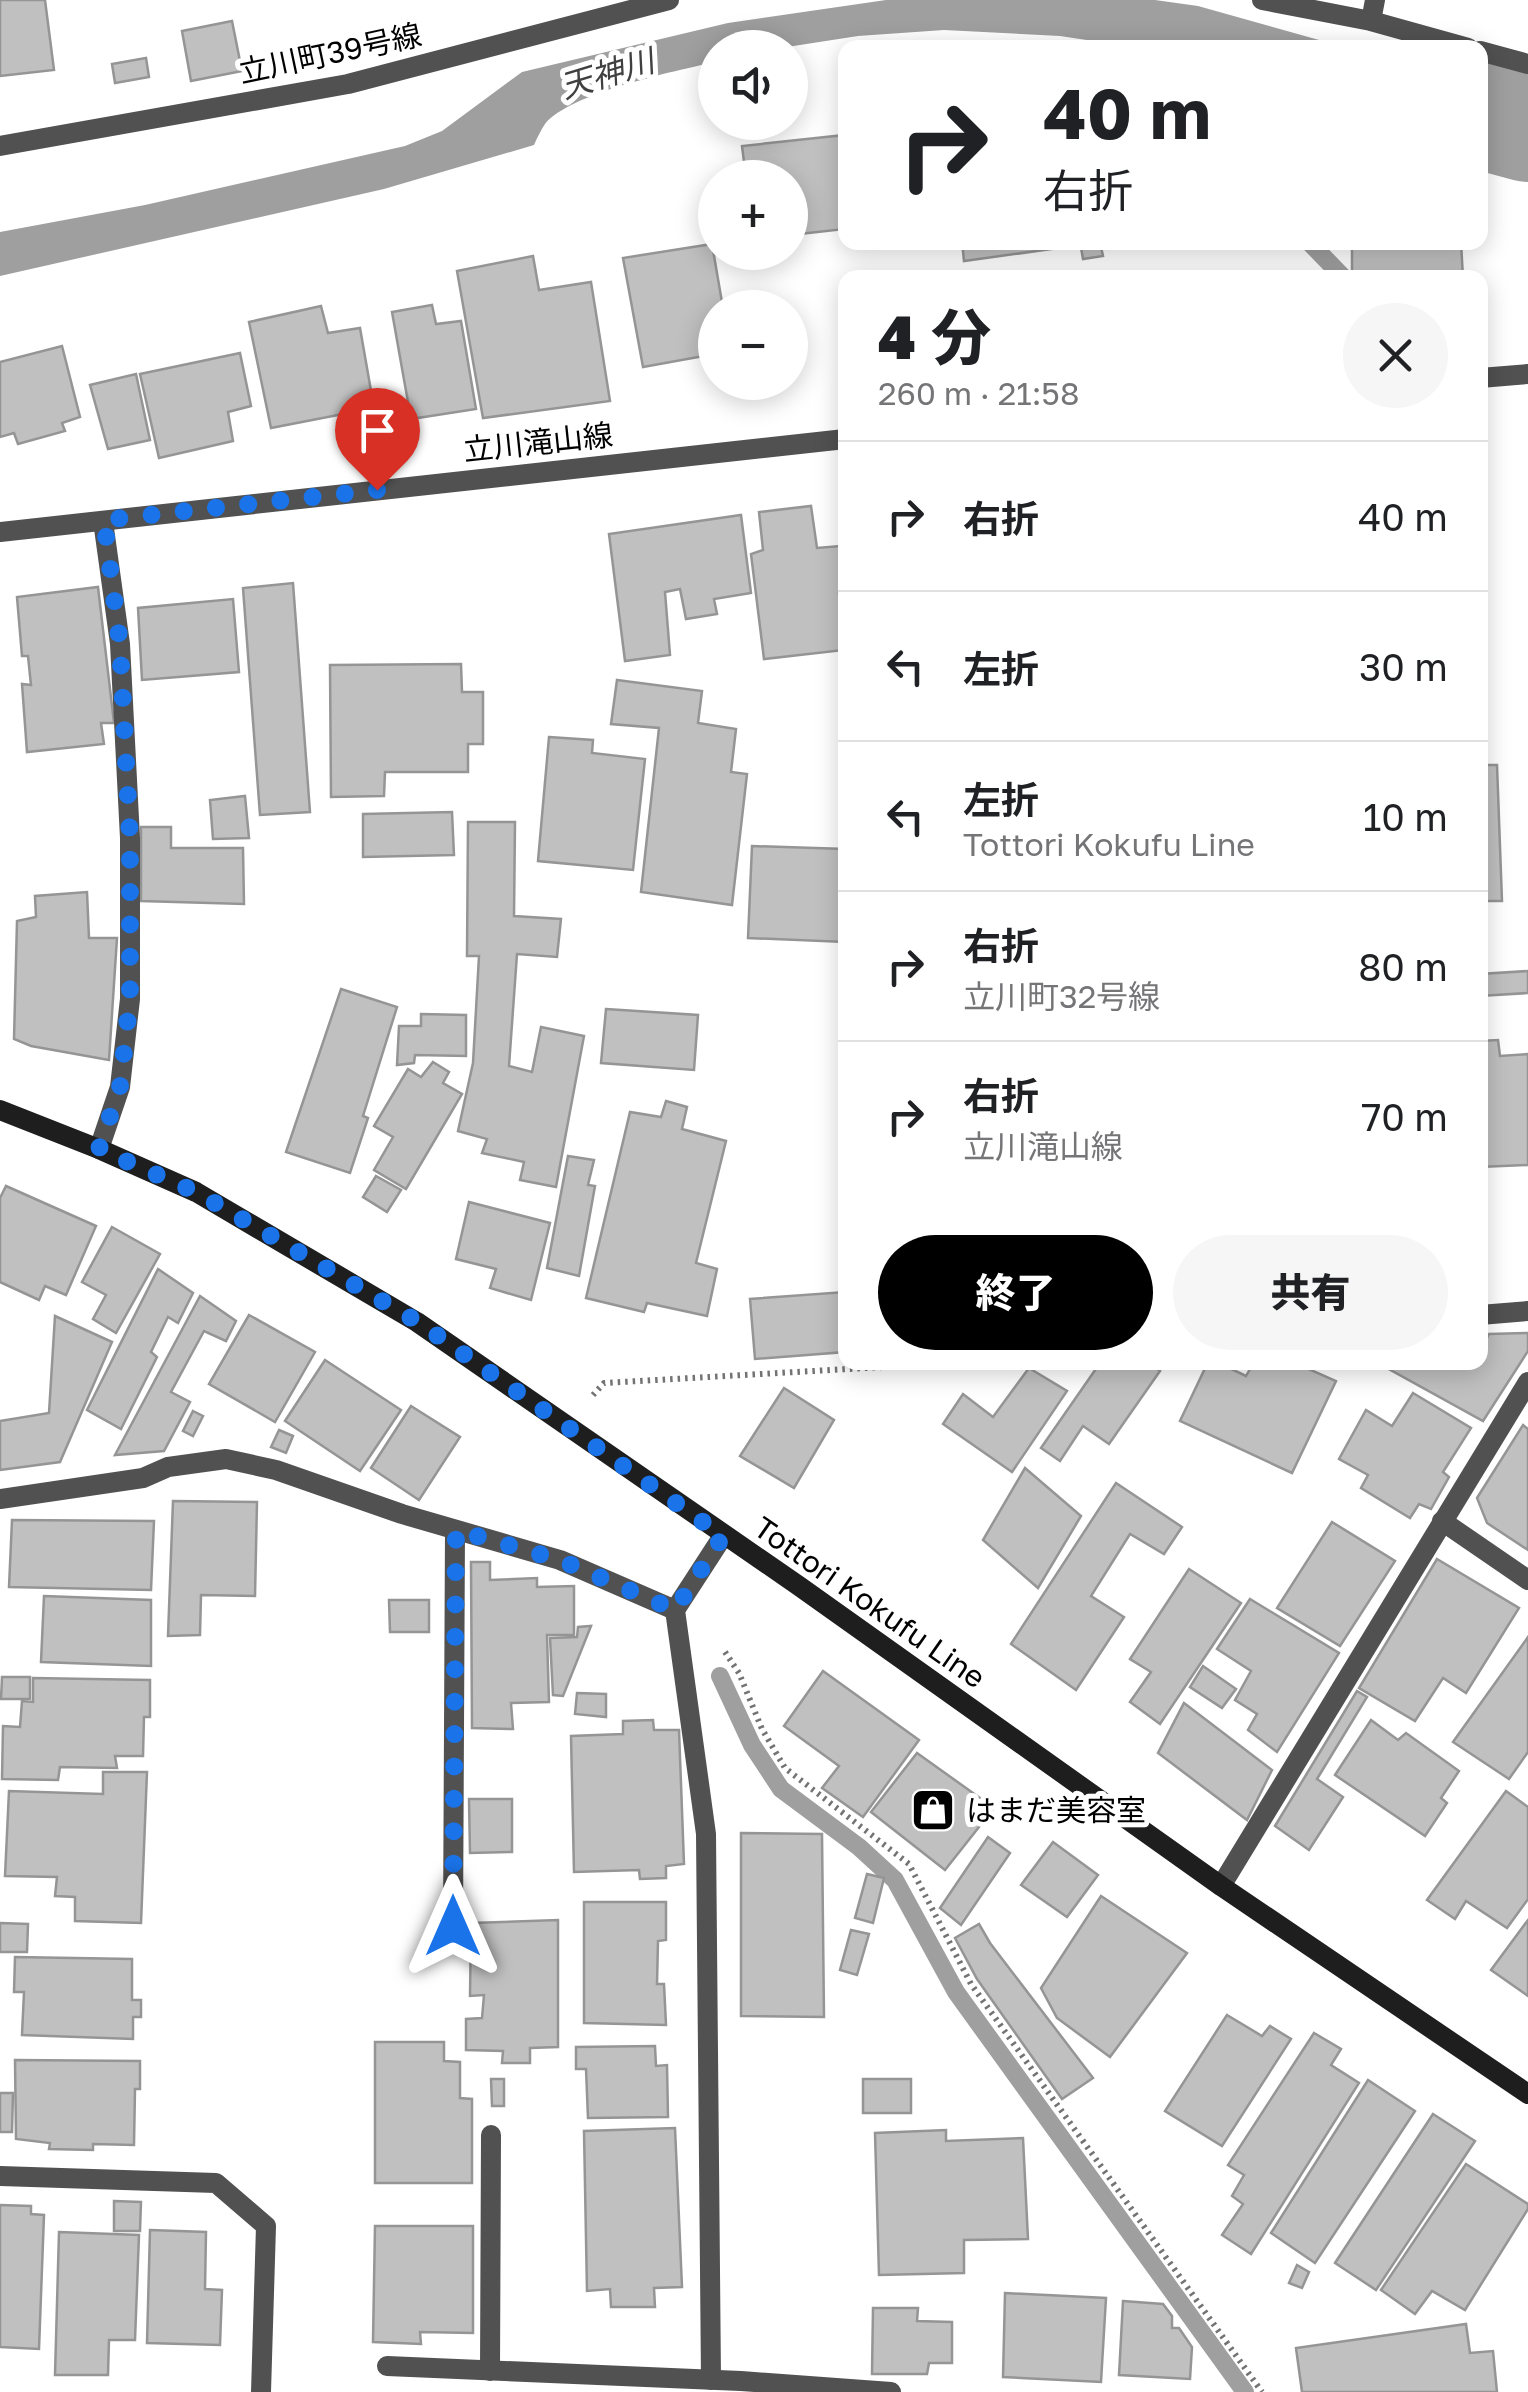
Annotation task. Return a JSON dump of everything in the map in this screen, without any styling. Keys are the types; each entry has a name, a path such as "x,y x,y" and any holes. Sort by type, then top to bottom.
{"main road":[{"name":"Tottori Kokufu Line","path":"0,1110 196,1192 418,1322 1221,1886 1528,2094"}],"street":[{"name":"立川町39号線","path":"0,146 348,84 669,0"},
{"path":"1262,0 1373,11 1447,40"},
{"path":"1488,53 1528,64"},
{"path":"1488,377 1528,374"},
{"name":"立川滝山線","path":"0,532 838,440"},
{"path":"99,1149 120,1087 130,999 130,838 120,644 104,520"},
{"path":"1488,1314 1528,1311"},
{"path":"1221,1886 1528,1382"},
{"path":"0,1499 143,1478 168,1467 226,1460 276,1470 560,1560 675,1610"},
{"path":"1442,1522 1528,1580"},
{"path":"453,1926 456,1530"},
{"path":"711,2380 706,1834 675,1610 723,1536"},
{"path":"490,2370 491,2135"},
{"path":"0,2176 216,2183 266,2226 261,2392"},
{"path":"387,2366 891,2392"}],"path":[{"path":"566,1426 604,1383 838,1370"},
{"path":"675,1610 718,1641 739,1673 762,1729 785,1768 910,1864 971,1984 1262,2392"}],"water":[{"path":"886,0 1155,0 1198,6 1319,40 1087,40 944,30 808,44 808,30 699,30"},
{"path":"698,30 698,66 576,102 545,124 534,145 384,189 0,276 0,232 145,205 405,146 442,131 522,72"}],"building":[{"path":"0,0 45,0 54,70 0,76"},
{"path":"232,21 242,71 191,81 182,31"},
{"path":"146,58 149,77 115,83 112,64"},
{"path":"838,136 838,230 808,233 808,160 744,160 742,146"},
{"path":"698,246 698,270 716,270 720,290 698,290 698,357 643,367 623,258"},
{"path":"963,250 1044,250 964,261"},
{"path":"1081,250 1102,250 1103,256 1083,259"},
{"path":"1352,250 1461,250 1463,270 1352,270"},
{"path":"533,256 539,290 591,282 610,401 483,418 457,271"},
{"path":"432,305 436,324 461,321 476,409 411,419 392,312"},
{"path":"321,306 328,333 360,328 374,408 271,428 249,322"},
{"path":"62,346 80,417 62,423 65,431 18,444 14,433 0,437 0,362"},
{"path":"240,353 251,406 228,412 233,441 159,458 140,374"},
{"path":"136,374 150,440 108,449 90,385"},
{"path":"811,506 817,548 838,546 838,651 764,659 751,554 763,550 759,512"},
{"path":"741,515 751,593 714,599 717,614 686,619 680,589 665,592 670,655 625,661 609,534"},
{"path":"293,583 310,812 260,815 243,588"},
{"path":"98,587 114,723 101,723 104,744 27,752 22,684 31,685 28,656 22,656 17,597"},
{"path":"233,599 239,672 142,680 138,608"},
{"path":"461,664 462,692 483,692 483,744 468,744 468,772 385,772 384,796 331,797 330,665"},
{"path":"617,680 702,691 698,723 736,729 731,772 747,774 732,905 641,892 659,728 611,724"},
{"path":"549,737 593,740 592,753 645,759 633,870 538,861"},
{"path":"1488,765 1497,765 1502,901 1488,901"},
{"path":"245,796 249,838 213,839 210,800"},
{"path":"452,812 454,855 363,857 363,814"},
{"path":"468,822 515,822 514,916 561,919 557,957 517,954 509,1066 532,1072 541,1027 584,1036 556,1187 520,1180 524,1162 482,1153 487,1139 458,1131 473,1063 479,956 467,956"},
{"path":"141,827 171,827 171,848 243,848 244,904 141,901"},
{"path":"752,846 838,849 838,942 748,938"},
{"path":"87,892 89,938 117,938 109,1060 31,1046 14,1039 17,921 36,917 35,896"},
{"path":"1528,971 1528,993 1488,996 1488,974"},
{"path":"341,989 397,1007 363,1116 368,1118 350,1173 286,1152"},
{"path":"606,1009 698,1015 694,1070 601,1063"},
{"path":"421,1014 466,1015 466,1056 415,1055 414,1063 397,1065 399,1026 421,1026"},
{"path":"1498,1040 1500,1056 1528,1054 1528,1165 1488,1167 1488,1041"},
{"path":"433,1062 449,1072 443,1083 462,1094 406,1189 374,1170 393,1137 374,1126 408,1069 421,1077"},
{"path":"666,1101 687,1107 682,1129 726,1141 696,1263 717,1269 707,1316 647,1303 644,1312 586,1298 630,1112 661,1117"},
{"path":"568,1156 594,1160 588,1185 595,1186 579,1276 547,1268"},
{"path":"376,1176 401,1190 387,1212 363,1197"},
{"path":"6,1186 96,1226 66,1295 45,1286 39,1300 0,1282 0,1198"},
{"path":"469,1202 550,1223 531,1300 490,1288 496,1269 456,1259"},
{"path":"112,1227 160,1254 116,1333 93,1319 106,1295 82,1282"},
{"path":"158,1269 193,1293 178,1323 168,1317 151,1352 157,1357 121,1429 87,1410"},
{"path":"838,1293 838,1353 755,1359 750,1299"},
{"path":"200,1296 236,1321 226,1341 204,1331 171,1392 190,1402 164,1451 115,1455"},
{"path":"249,1315 315,1352 275,1422 209,1384"},
{"path":"55,1316 112,1342 60,1462 0,1470 0,1421 49,1413"},
{"path":"1528,1333 1528,1351 1483,1421 1391,1370 1488,1370 1489,1334"},
{"path":"325,1360 401,1410 360,1471 285,1421"},
{"path":"1028,1370 1067,1391 1012,1472 943,1424 963,1394 993,1417"},
{"path":"1095,1370 1160,1371 1109,1444 1083,1426 1060,1461 1041,1448"},
{"path":"1204,1370 1234,1370 1246,1376 1249,1370 1311,1370 1336,1381 1292,1473 1180,1421"},
{"path":"784,1388 834,1420 794,1488 740,1456"},
{"path":"1413,1393 1471,1428 1443,1472 1449,1477 1431,1509 1419,1504 1410,1518 1361,1488 1368,1475 1339,1459 1366,1410 1392,1426"},
{"path":"411,1406 460,1437 419,1500 371,1468"},
{"path":"193,1411 203,1416 193,1436 183,1431"},
{"path":"1523,1425 1528,1429 1528,1550 1487,1523 1477,1498"},
{"path":"279,1430 293,1436 286,1453 271,1447"},
{"path":"1025,1468 1081,1516 1038,1588 983,1540"},
{"path":"1116,1483 1182,1527 1164,1554 1130,1534 1091,1596 1124,1617 1076,1690 1011,1644"},
{"path":"173,1501 257,1502 255,1596 201,1595 200,1635 168,1636"},
{"path":"12,1520 154,1521 151,1590 9,1587"},
{"path":"1332,1522 1395,1561 1340,1646 1277,1608"},
{"path":"1437,1559 1519,1608 1466,1693 1443,1678 1415,1721 1359,1688"},
{"path":"471,1562 490,1562 490,1580 537,1578 537,1587 574,1586 574,1635 547,1635 549,1702 511,1703 513,1729 472,1728"},
{"path":"1189,1569 1241,1603 1160,1724 1130,1702 1151,1672 1130,1659"},
{"path":"44,1596 151,1600 151,1666 41,1662"},
{"path":"1250,1599 1339,1653 1277,1752 1248,1730 1257,1714 1235,1700 1251,1671 1217,1649"},
{"path":"389,1600 429,1600 429,1632 390,1632"},
{"path":"591,1626 563,1696 553,1695 550,1638 577,1637 578,1627"},
{"path":"1528,1637 1528,1752 1509,1779 1453,1742"},
{"path":"1203,1666 1236,1689 1222,1708 1190,1687"},
{"path":"823,1671 919,1740 863,1817 822,1788 839,1766 784,1726"},
{"path":"2,1677 30,1677 30,1699 1,1699"},
{"path":"33,1678 150,1680 150,1717 144,1717 143,1756 115,1756 117,1768 60,1767 58,1780 2,1779 3,1726 20,1727 22,1701 33,1702"},
{"path":"1357,1691 1367,1697 1317,1779 1343,1797 1309,1850 1275,1826"},
{"path":"577,1693 606,1694 606,1717 575,1714"},
{"path":"1184,1703 1272,1770 1247,1820 1158,1753"},
{"path":"653,1720 654,1730 679,1730 684,1864 666,1866 666,1878 640,1879 639,1870 574,1872 571,1736 623,1734 623,1721"},
{"path":"1371,1720 1398,1740 1406,1733 1459,1771 1441,1798 1447,1803 1425,1836 1335,1775"},
{"name":"はまだ美容室","path":"917,1753 994,1808 945,1870 871,1812"},
{"path":"103,1772 147,1772 141,1923 75,1921 75,1897 55,1896 57,1877 5,1876 9,1791 103,1794"},
{"path":"1506,1791 1528,1807 1528,1899 1507,1928 1466,1901 1455,1919 1427,1900"},
{"path":"469,1799 512,1799 512,1852 470,1853"},
{"path":"741,1833 822,1834 824,2017 741,2016"},
{"path":"988,1837 1010,1853 961,1925 940,1908"},
{"path":"1053,1842 1098,1875 1067,1917 1021,1885"},
{"path":"867,1874 884,1878 873,1923 855,1918"},
{"path":"1101,1896 1187,1953 1110,2057 1057,2018 1041,1988"},
{"path":"584,1902 666,1902 666,1940 658,1941 657,1984 664,1984 666,2025 584,2023"},
{"path":"558,1920 558,2047 530,2048 530,2063 502,2063 503,2051 466,2050 466,2019 482,2018 484,1995 470,1996 471,1923"},
{"path":"1528,1920 1528,1996 1491,1970"},
{"path":"0,1923 28,1924 27,1952 0,1952"},
{"path":"979,1924 1093,2078 1062,2099 977,1979 955,1938"},
{"path":"851,1930 869,1934 857,1975 840,1970"},
{"path":"15,1957 132,1959 132,2000 141,2000 141,2017 133,2017 133,2039 22,2035 24,1992 14,1992"},
{"path":"1227,2015 1262,2036 1270,2026 1291,2039 1222,2146 1165,2111"},
{"path":"1314,2033 1341,2049 1331,2065 1359,2083 1251,2254 1222,2235 1243,2204 1232,2196 1244,2175 1228,2165"},
{"path":"375,2042 444,2042 444,2061 460,2062 460,2098 472,2099 472,2183 375,2183"},
{"path":"655,2046 656,2066 667,2065 668,2117 588,2118 586,2069 576,2069 576,2047"},
{"path":"15,2060 140,2061 134,2145 93,2144 93,2150 49,2149 50,2143 16,2139"},
{"path":"491,2079 504,2079 504,2106 492,2106"},
{"path":"863,2079 911,2079 911,2113 863,2113"},
{"path":"1368,2080 1415,2111 1315,2263 1271,2233"},
{"path":"0,2093 13,2093 12,2132 0,2132"},
{"path":"1433,2114 1475,2141 1376,2290 1335,2263"},
{"path":"675,2128 682,2287 654,2288 655,2307 611,2307 610,2289 587,2291 584,2131"},
{"path":"946,2130 946,2141 1023,2138 1028,2239 964,2240 964,2273 879,2275 875,2133"},
{"path":"1466,2164 1528,2204 1528,2209 1465,2310 1432,2291 1415,2314 1381,2290"},
{"path":"114,2201 141,2202 140,2231 114,2231"},
{"path":"0,2205 31,2206 31,2214 44,2215 39,2349 0,2347"},
{"path":"375,2226 473,2226 473,2333 420,2332 421,2344 373,2342"},
{"path":"150,2230 206,2232 205,2289 222,2290 220,2345 147,2343"},
{"path":"59,2232 139,2235 135,2340 109,2340 108,2375 55,2375"},
{"path":"1297,2265 1309,2272 1302,2288 1289,2283"},
{"path":"1005,2293 1106,2298 1101,2382 1003,2377"},
{"path":"1123,2301 1163,2304 1172,2316 1172,2328 1179,2328 1192,2347 1190,2379 1119,2375"},
{"path":"873,2308 918,2308 917,2321 952,2322 952,2363 929,2363 927,2374 872,2374"},
{"path":"1466,2324 1470,2353 1493,2351 1497,2392 1302,2392 1296,2348"}],"waterway":[{"name":"天神川","path":"1488,115 1528,126"},
{"path":"1317,250 1336,270"},
{"path":"720,1676 752,1745 781,1789 859,1847 895,1880 956,1992 1245,2392"}],"place":[{"name":"はまだ美容室","path":"933,1810"}],"route":[{"path":"377,490 104,520 120,644 130,838 130,999 120,1087 99,1149 196,1192 418,1322 723,1536 675,1610 560,1560 456,1530 453,1926"}]}
